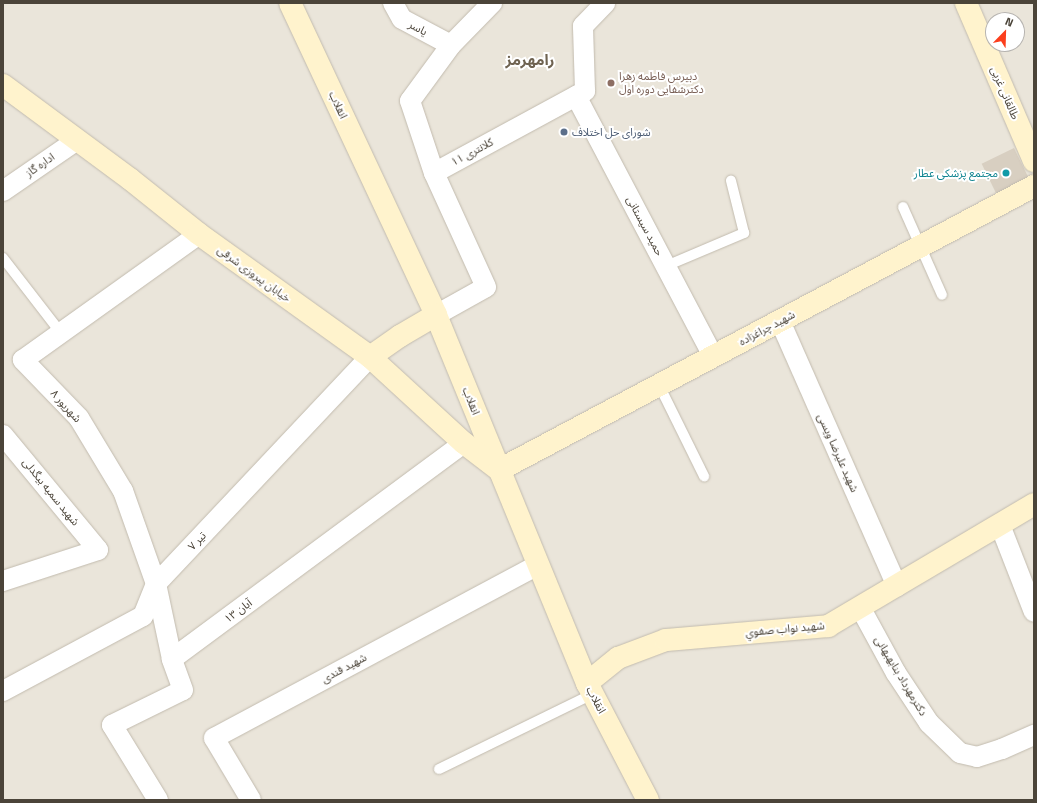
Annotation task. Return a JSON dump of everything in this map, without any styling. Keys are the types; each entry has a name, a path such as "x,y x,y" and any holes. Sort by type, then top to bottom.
{"street":[{"name":"انقلاب","path":"290,3 436,316 590,689 648,800"},
{"name":"یاسر","path":"393,3 402,19 451,45"},
{"path":"370,357 400,336 486,287 434,173 410,101 451,45 492,3"},
{"name":"کلانتری ۱۱","path":"434,173 585,92 583,26 605,3"},
{"name":"طالقانی غربی","path":"966,3 1034,160"},
{"name":"خیابان پیروزی شرقی","path":"3,85 130,179 199,234 370,357 464,443 499,470"},
{"name":"حمید سیستانی","path":"576,96 713,356"},
{"name":"اداره گاز","path":"3,191 77,140"},
{"name":"شهید چراغزاده","path":"499,470 1034,186"},
{"name":"۸ شهریور","path":"172,659 156,584 123,491 79,418 23,360 199,234"},
{"name":"شهید علیرضا ویسی","path":"780,321 897,586"},
{"name":"۷ تیر","path":"3,691 143,616 156,584 370,357"},
{"name":"شهید سمیه بیگدلی","path":"3,434 98,550 3,581"},
{"name":"۱۳ آبان","path":"172,659 464,443"},
{"name":"شهید نواب صفوي","path":"590,689 618,658 666,640 828,626 1034,504"},
{"path":"1000,525 1034,612"},
{"name":"شهید قندی","path":"251,800 214,738 538,565"},
{"name":"دکترمهرداد بنابهبهانی","path":"860,607 896,673 929,723 960,753 977,757 1002,749 1034,735"},
{"path":"158,800 112,725 183,690 172,659"}],"lane":[{"path":"666,266 744,233 731,181"},
{"path":"903,207 942,295"},
{"path":"3,258 61,333"},
{"path":"659,385 704,476"},
{"path":"439,769 590,689"}],"shaded area":[{"path":"3,3 1034,3 1034,800 3,800"}],"building":[{"name":"مجتمع پزشکی عطار","path":"1014,148 1029,179 997,194 982,164"}],"place":[{"name":"دبیرس فاطمه زهرا دکترشفایی دوره اول","path":"611,83"},
{"name":"شورای حل اختلاف","path":"564,132"},
{"name":"مجتمع پزشکی عطار","path":"1006,173"}],"district":[{"name":"رامهرمز","path":"530,60"}]}
